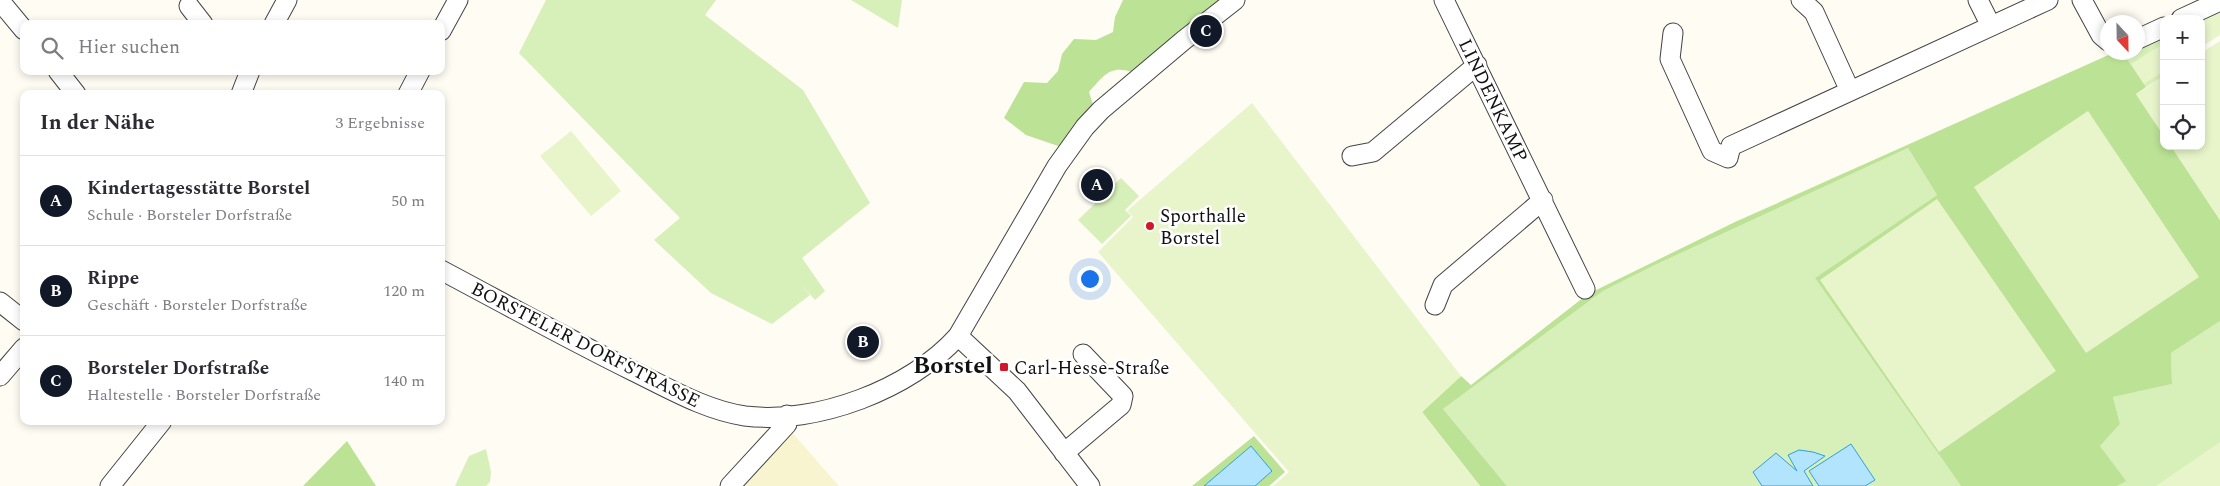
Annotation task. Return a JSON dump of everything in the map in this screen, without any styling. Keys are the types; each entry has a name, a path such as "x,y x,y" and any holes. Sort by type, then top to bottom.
{"street":[{"path":"276,20 286,0"},
{"path":"445,24 458,0"},
{"name":"BORSTELER DORFSTRASSE","path":"445,272 682,396 717,409 745,416 787,415 845,405 898,383 925,366 945,350 958,336 990,284 1027,215 1066,152 1085,126 1101,110 1184,40 1235,0"},
{"name":"LINDENKAMP","path":"1444,0 1585,289"},
{"path":"1801,0 1814,12 1850,91"},
{"path":"1978,0 1991,26"},
{"path":"1673,33 1670,59 1712,151 1728,158 1731,146 2048,0"},
{"path":"2082,0 2100,33"},
{"path":"0,1 20,25"},
{"path":"2190,15 2220,1"},
{"path":"189,6 199,20"},
{"path":"2145,36 2160,28"},
{"path":"1352,156 1373,152 1477,65"},
{"path":"61,75 73,90"},
{"path":"410,90 418,75"},
{"path":"1434,305 1442,285 1543,200"},
{"path":"0,302 20,318"},
{"path":"958,336 1016,390 1090,486"},
{"path":"0,376 20,353"},
{"path":"1064,453 1121,405 1123,396 1083,354"},
{"path":"730,486 787,424 787,415"},
{"path":"110,486 159,425"}],"shaded area":[{"path":"789,429 839,486 736,486"}],"green space":[{"path":"546,0 716,0 705,15 803,90 870,203 802,258 825,291 815,300 800,283 810,295 772,324 711,293 654,240 680,218 519,53"},
{"path":"851,0 902,0 898,28"},
{"path":"1123,0 1221,0 1197,16 1132,72 1124,70 1112,71 1103,77 1089,92 1094,108 1064,148 1026,135 1004,118 1024,82 1047,83 1058,71 1062,54 1074,39 1096,40 1113,32 1115,17"},
{"path":"2217,9 2220,14 2220,35 2205,44 2205,16"},
{"path":"2160,31 2160,78 2146,87 2128,60 2145,60 2145,38"},
{"path":"2220,41 2220,220 2174,150 2205,150 2205,50"},
{"path":"2160,46 2160,74 2144,84 2131,64 2137,60 2145,60 2145,55"},
{"path":"2100,59 2128,60 2146,87 2136,94 2160,130 2160,150 2174,150 2220,220 2220,321 2171,353 2172,384 2113,397 2120,424 2100,446 2126,481 2117,486 1961,486 1815,278 1937,195 1908,148 1603,291 1443,409 1507,486 1480,486 1422,412 1461,376 1471,385 1588,294 1735,222"},
{"path":"2160,79 2160,130 2136,94"},
{"path":"1252,103 1461,376 1422,412 1480,486 1273,486 1289,472 1098,252 1133,217 1127,211"},
{"path":"2088,111 2199,277 2086,353 1974,187"},
{"path":"571,131 621,191 591,216 540,156"},
{"path":"1908,148 1937,195 1815,278 1961,486 1507,486 1443,409 1603,291"},
{"path":"1121,178 1139,196 1125,210 1131,216 1102,244 1078,220"},
{"path":"1937,199 2056,371 1939,452 1820,280"},
{"path":"2220,321 2220,486 2117,486 2125,481 2100,446 2120,424 2113,397 2172,384 2171,353"},
{"path":"1254,436 1285,472 1269,486 1255,486 1272,471 1251,446 1204,486 1192,486"},
{"path":"347,441 376,486 303,486"},
{"path":"2220,442 2220,486 2156,486"},
{"path":"486,449 491,472 490,482 486,486 455,486 469,456"}],"water":[{"path":"1851,444 1875,480 1865,486 1819,486 1809,471"},
{"path":"1251,446 1272,471 1255,486 1204,486"},
{"path":"1799,450 1825,456 1804,471 1813,486 1762,486 1753,472 1776,453 1797,471 1788,455"}],"place":[{"name":"Borsteler Dorfstraße","path":"1206,31"},
{"name":"Kindertagesstätte Borstel","path":"1097,185"},
{"name":"Sporthalle Borstel","path":"1150,226"},
{"name":"Rippe","path":"863,342"},
{"name":"Carl-Hesse-Straße","path":"1004,367"}],"district":[{"name":"Borstel","path":"953,365"}]}
